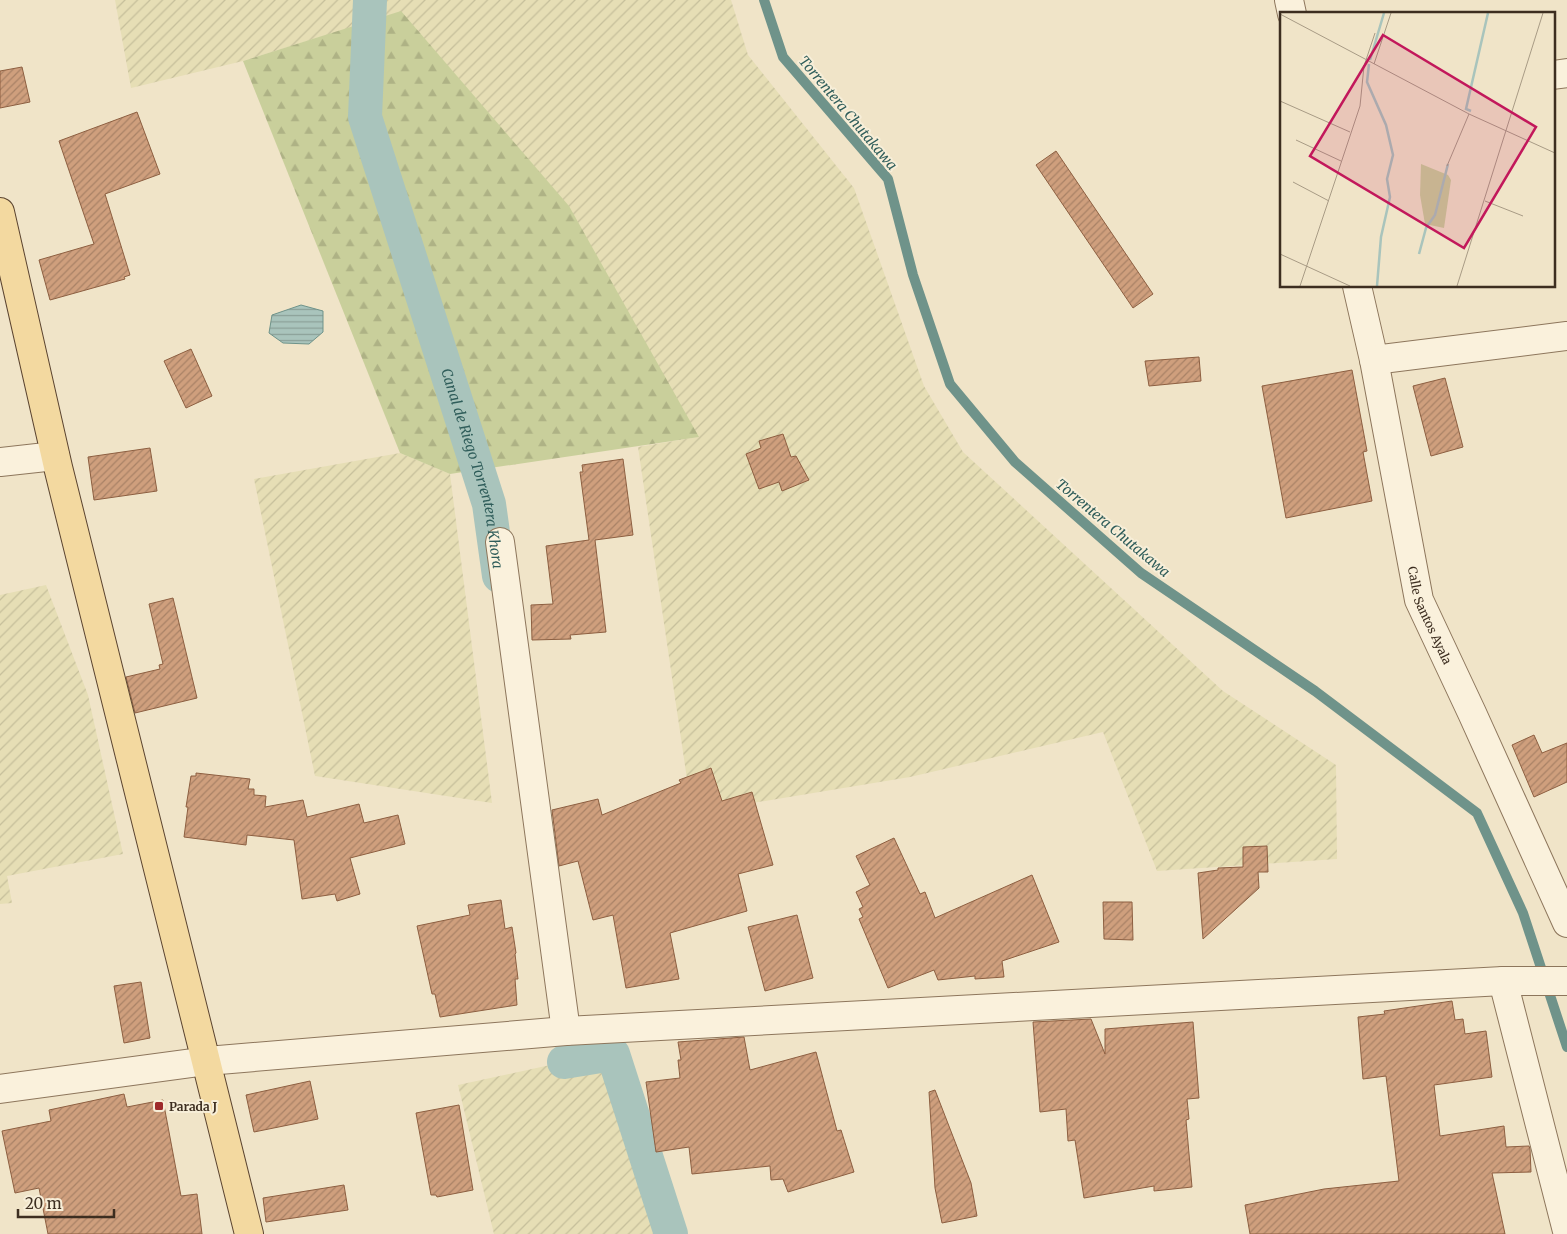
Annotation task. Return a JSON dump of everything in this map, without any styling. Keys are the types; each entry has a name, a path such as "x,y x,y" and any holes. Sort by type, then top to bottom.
{"main road":[{"path":"0,212 55,456 249,1234"}],"street":[{"path":"1554,75 1567,73"},
{"name":"Calle Santos Ayala","path":"1357,288 1374,360 1418,600 1476,721 1567,923"},
{"path":"1374,360 1567,336"},
{"path":"0,462 55,456"},
{"path":"500,542 566,1031"},
{"path":"0,1089 207,1061 566,1031 1514,981 1562,981"},
{"path":"1514,981 1567,1231"}],"shaded area":[{"path":"115,0 731,0 748,55 854,188 924,386 963,452 1223,691 1336,765 1337,859 1157,871 1103,732 910,777 692,813 638,447 698,437 401,12 243,61 131,88"},
{"path":"400,453 450,474 492,803 315,776 254,479"},
{"path":"46,585 88,695 123,854 7,876 12,903 0,904 0,595"},
{"path":"613,1054 671,1234 494,1234 458,1085 564,1062"}],"green space":[{"path":"401,11 569,206 699,437 450,474 400,453 243,61"}],"water":[{"path":"301,305 323,311 323,332 309,344 283,343 269,333 272,315"}],"building":[{"path":"22,67 30,102 0,108 0,71"},
{"path":"137,112 160,174 105,194 130,275 124,277 125,279 50,300 39,260 94,244 59,141"},
{"path":"1056,151 1153,294 1133,308 1036,165"},
{"path":"191,349 212,396 186,408 164,361"},
{"path":"1199,357 1201,381 1149,386 1145,361"},
{"path":"1352,370 1367,451 1363,452 1372,501 1286,518 1262,386"},
{"path":"1445,378 1463,447 1431,456 1413,386"},
{"path":"783,434 791,457 796,456 809,480 782,491 779,482 759,489 746,454 761,448 759,441"},
{"path":"150,448 157,491 94,500 88,457"},
{"path":"623,459 633,535 595,540 606,632 570,635 571,639 532,640 531,605 553,604 546,546 589,540 580,472 583,472 582,465"},
{"path":"173,598 197,698 135,713 126,677 160,669 159,665 163,664 149,604"},
{"path":"1534,735 1542,753 1567,743 1567,782 1534,797 1512,745"},
{"path":"711,768 722,801 752,792 773,865 738,874 747,911 670,933 679,979 626,988 613,915 593,920 578,861 559,866 552,810 598,799 602,815 681,783 679,780"},
{"path":"196,773 250,779 248,789 254,789 254,795 266,796 265,807 303,800 307,817 359,804 364,823 398,815 405,844 350,858 360,894 337,901 335,894 302,899 294,840 247,835 246,845 184,837 191,776 196,776"},
{"path":"894,838 920,894 925,892 935,918 1032,875 1059,942 1002,961 1004,977 975,979 975,976 938,980 934,970 888,988 859,919 863,917 859,909 863,907 856,892 870,885 856,856"},
{"path":"1267,846 1268,872 1258,872 1259,888 1203,939 1198,873 1218,870 1218,868 1243,867 1243,847"},
{"path":"501,900 505,929 512,927 516,953 517,1005 440,1017 435,994 432,994 417,926 470,915 468,905"},
{"path":"1103,902 1132,902 1133,940 1104,939"},
{"path":"797,915 813,978 765,991 748,927"},
{"path":"141,982 150,1038 124,1043 114,986"},
{"path":"1452,1001 1455,1020 1463,1019 1465,1034 1486,1031 1492,1077 1434,1085 1440,1136 1504,1126 1506,1147 1529,1146 1530,1149 1531,1172 1492,1173 1505,1234 1250,1234 1245,1205 1324,1189 1399,1181 1386,1076 1363,1079 1358,1017 1385,1014 1384,1011"},
{"path":"1091,1019 1105,1054 1105,1029 1193,1022 1199,1098 1187,1099 1189,1119 1186,1120 1192,1187 1154,1191 1154,1186 1084,1198 1075,1140 1068,1141 1066,1109 1040,1112 1033,1022"},
{"path":"744,1037 750,1070 816,1052 837,1131 841,1130 854,1172 788,1192 783,1179 771,1180 770,1166 692,1174 689,1147 656,1152 646,1082 680,1078 678,1060 681,1060 678,1042"},
{"path":"310,1081 318,1119 254,1132 246,1095"},
{"path":"935,1090 971,1183 977,1216 942,1223 935,1188 929,1092"},
{"path":"124,1094 127,1107 163,1100 181,1196 197,1194 202,1234 48,1234 39,1188 15,1193 2,1131 51,1121 49,1110"},
{"path":"459,1105 473,1190 437,1197 436,1195 431,1195 416,1113"},
{"path":"344,1185 348,1210 266,1222 263,1198"}],"waterway":[{"name":"Canal de Riego Torrentera Khora","path":"370,0 365,117 489,504 499,576"},
{"name":"Torrentera Chutakawa","path":"764,0 783,57 888,179 913,275 950,384 1015,462 1141,573 1315,691 1477,813 1523,913 1567,1047"},
{"name":"Canal de Riego Torrentera Khora","path":"564,1062 613,1054 671,1234"}],"place":[{"name":"Parada J","path":"159,1106"}]}
